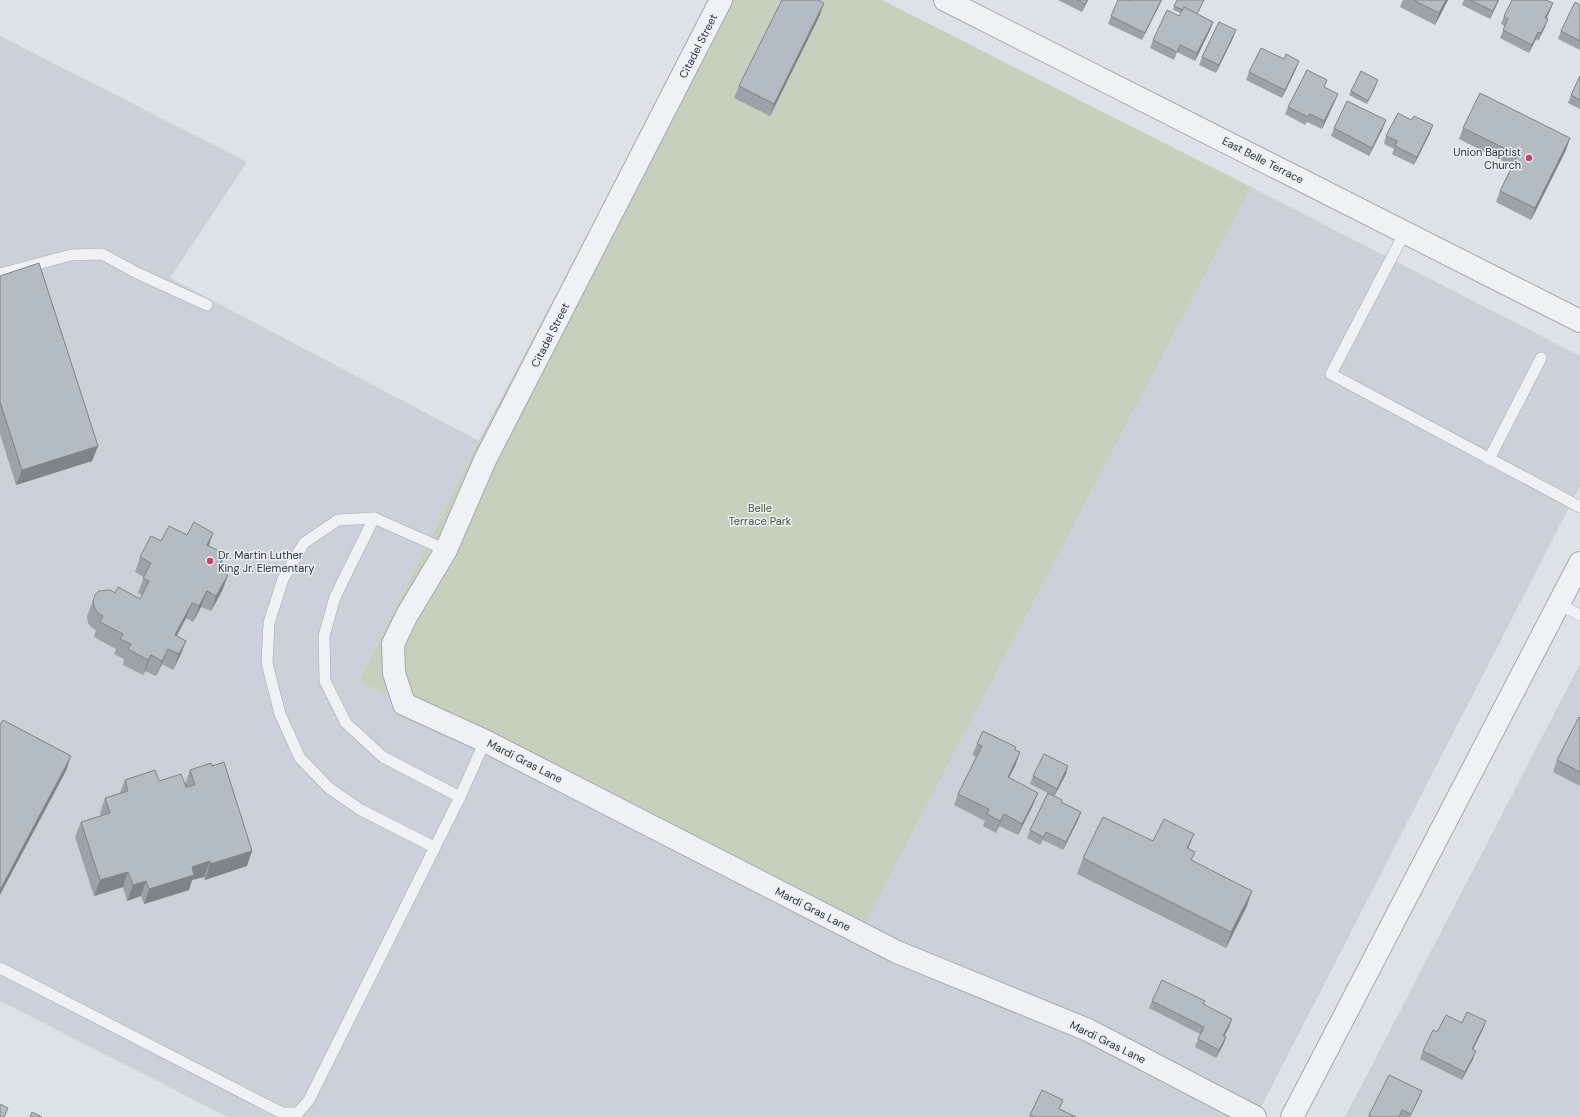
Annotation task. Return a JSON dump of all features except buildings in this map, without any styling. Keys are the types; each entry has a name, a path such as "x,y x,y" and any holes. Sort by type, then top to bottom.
{"street":[{"name":"Citadel Street","path":"394,673 393,644 407,615 446,550 485,460 721,0"},
{"name":"East Belle Terrace","path":"945,0 1580,321"},
{"path":"1292,1117 1560,605 1580,563"},
{"name":"Mardi Gras Lane","path":"394,673 404,704 485,741 897,952 1088,1030 1255,1117"}],"lane":[{"path":"1405,232 1331,374 1580,507"},
{"path":"0,274 71,255 102,254 207,305"},
{"path":"1489,459 1541,358"},
{"path":"374,518 335,597 324,636 325,681 346,723 383,757 460,797"},
{"path":"434,847 361,810 335,793 300,758 280,714 266,663 269,623 283,578 304,543 338,520 374,518 446,550"},
{"path":"1560,605 1580,615"},
{"path":"0,968 282,1113 298,1112 309,1100 460,797 485,741"}],"shaded area":[{"path":"0,36 247,162 170,278 479,441 359,681 859,935 1251,187 1580,356 1580,486 1256,1117 228,1117 0,1001"},
{"path":"1580,664 1580,1117 1345,1117"}],"green space":[{"name":"Belle Terrace Park","path":"711,0 882,0 1251,187 859,935 359,681 479,441"}],"place":[{"name":"Union Baptist Church","path":"1529,158"},
{"name":"Dr. Martin Luther King Jr. Elementary","path":"210,561"}]}
